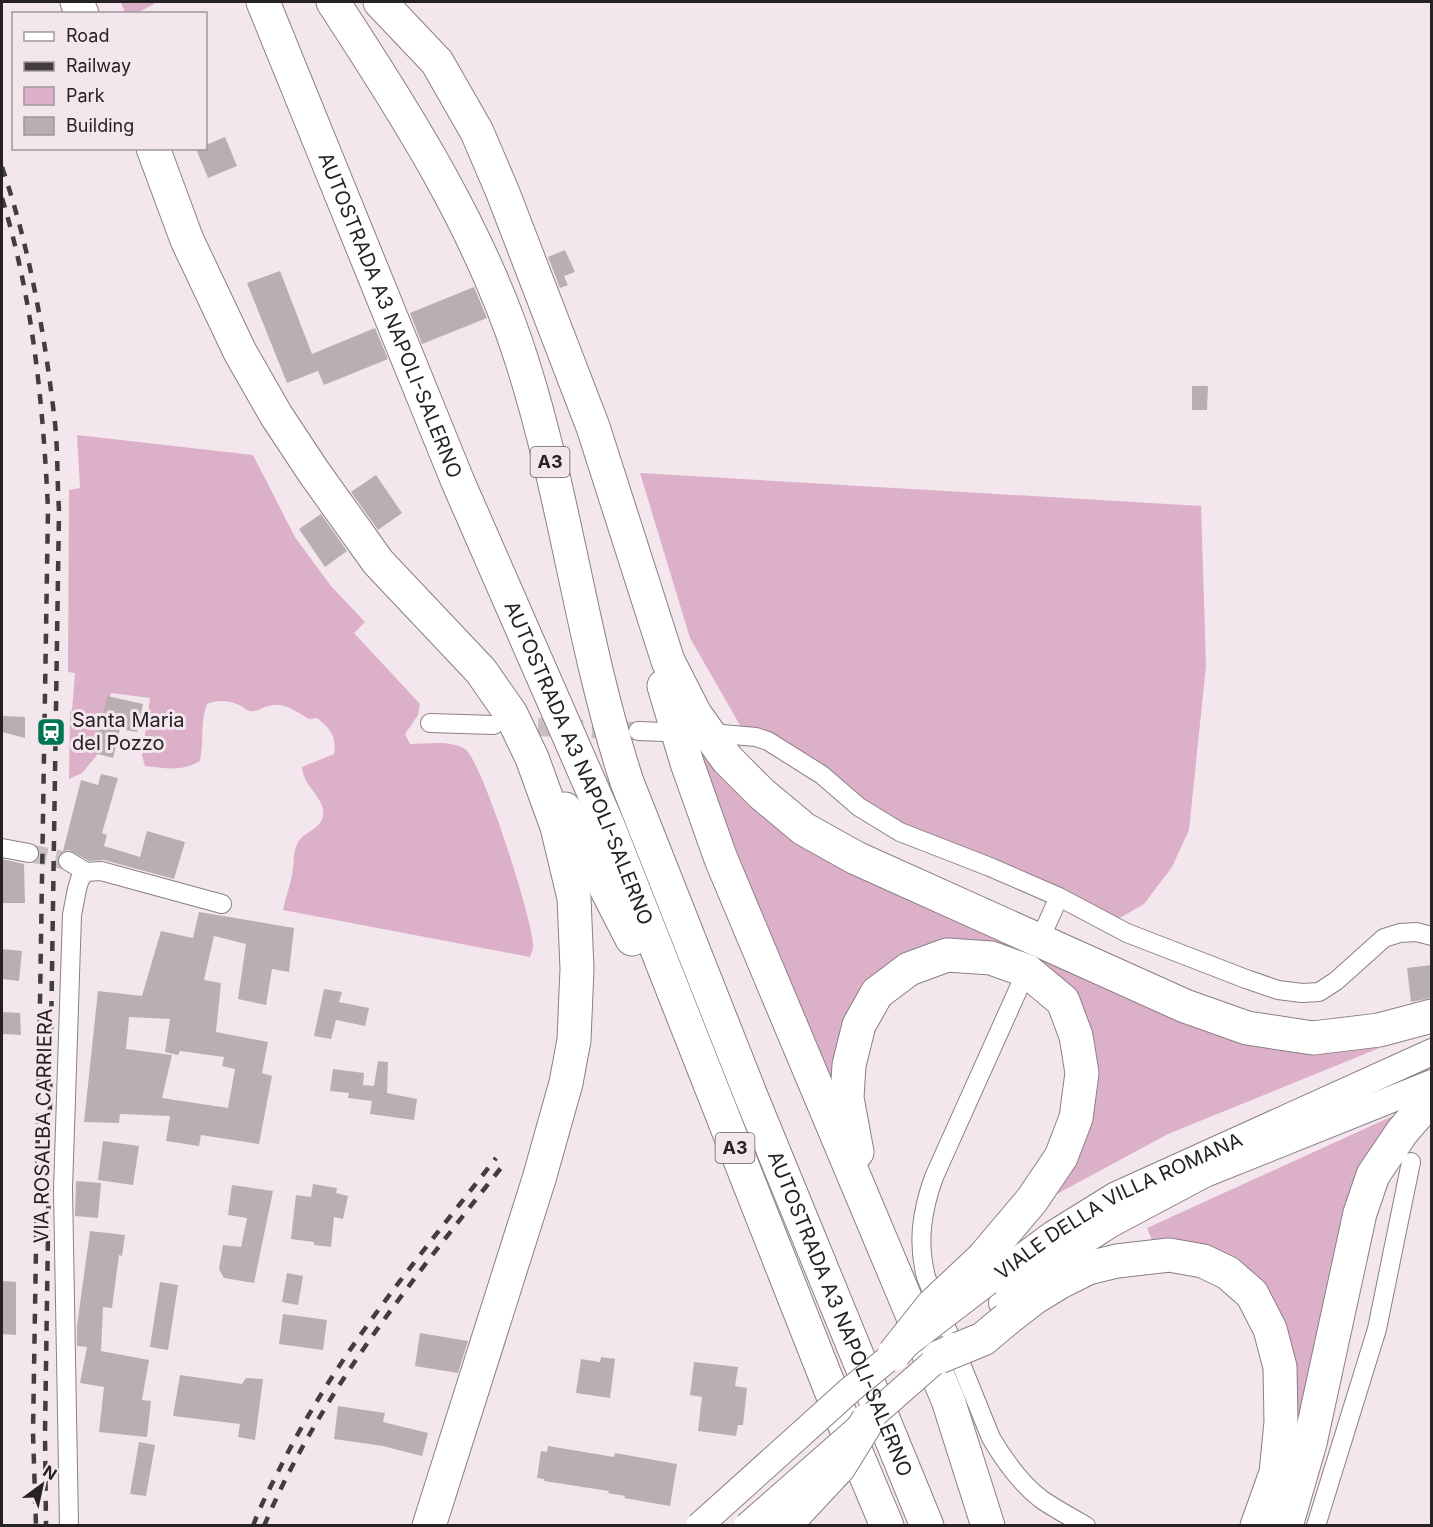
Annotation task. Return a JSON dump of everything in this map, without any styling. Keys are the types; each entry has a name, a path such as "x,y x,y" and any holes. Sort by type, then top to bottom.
{"highway":[{"name":"AUTOSTRADA A3 NAPOLI-SALERNO","path":"263,2 453,472 607,823 730,1137 856,1420 887,1526"},
{"name":"AUTOSTRADA A3 NAPOLI-SALERNO","path":"333,2 386,83 441,177 493,280 522,360 548,454 598,680 627,782 751,1096 927,1526"},
{"path":"380,2 437,62 477,132 503,193 593,427 668,661 695,714 727,759 762,794 804,829 856,858 1185,1006 1247,1028 1313,1038 1378,1030 1431,1016"},
{"path":"145,150 168,194"},
{"name":"A3","path":"154,150 168,194 187,240 240,352 313,471 378,562 481,671 502,719 593,861 730,1137"},
{"path":"626,532 667,697 721,859 948,1400 1011,1526"},
{"name":"A3","path":"429,1526 539,1179 568,1072 574,1040 577,969 574,898 557,827 532,758 502,719"},
{"path":"868,1213 847,1098 849,1065 859,1025 877,993 909,969 947,955 991,958 1028,971 1063,1001 1076,1036 1082,1073 1076,1118 1061,1158 986,1270 932,1306 894,1354"},
{"path":"1286,1526 1310,1443 1360,1213 1372,1175 1402,1132 1431,1097"},
{"path":"939,1357 983,1339 1002,1313 1088,1268 1117,1261 1169,1255 1203,1261 1228,1273 1252,1294 1270,1329 1280,1367 1281,1422 1276,1473 1257,1526"},
{"path":"948,1400 988,1526"},
{"path":"784,1526 839,1467 856,1420"},
{"path":"856,1420 866,1526"}],"main road":[{"name":"VIALE DELLA VILLA ROMANA","path":"986,1270 1053,1234 1116,1195 1431,1052"},
{"name":"VIALE DELLA VILLA ROMANA","path":"1002,1313 1057,1259 1086,1240 1205,1174 1431,1083"},
{"path":"699,1526 894,1354"},
{"path":"747,1526 856,1420 939,1357"}],"street":[{"path":"430,723 502,719"},
{"path":"638,731 665,732"},
{"path":"722,734 756,737 768,741 822,776 859,807 900,832 1059,897 1127,933 1278,990 1302,993 1319,992 1384,938 1400,933 1416,932 1431,936"},
{"path":"2,848 29,853"},
{"path":"68,861 86,872 101,871 222,904"},
{"name":"VIA ROSALBA CARRIERA","path":"69,1526 64,1143 72,915 76,889 86,872"},
{"path":"1045,928 1059,897"},
{"path":"1022,981 931,1186 925,1204 922,1226 923,1263 926,1277 992,1438 1003,1457 1018,1477 1040,1498 1086,1526"},
{"path":"1316,1526 1377,1329 1411,1162"}],"green space":[{"path":"121,2 153,2 154,4 139,12 125,12"},
{"path":"77,435 253,455 295,537 331,586 365,622 354,633 420,704 418,715 405,734 410,744 452,744 465,749 473,760 494,809 524,905 533,946 530,957 283,910 296,845 319,824 323,816 321,804 306,781 302,767 334,754 331,733 326,725 317,718 309,719 280,705 253,711 231,702 207,704 200,761 180,768 145,766 142,756 150,698 111,693 97,755 82,773 69,779 70,712 72,711 75,673 68,672 69,490 80,488"},
{"path":"640,473 1201,506 1206,666 1189,830 1172,867 1144,904 1118,919 894,824 834,774 766,731 741,727 690,638"},
{"path":"703,743 754,798 1189,1016 1381,1040 1382,1047 1168,1134 1042,1202 1082,1121 1063,987 918,952 836,1089 812,1039 697,752"},
{"path":"1397,1114 1284,1499 1290,1378 1209,1247 1181,1240 1152,1240 1147,1228"}],"building":[{"path":"225,137 237,166 208,178 196,150 207,150 207,145"},
{"path":"565,250 575,272 564,276 568,285 560,288 548,257"},
{"path":"280,271 312,354 375,328 388,359 324,385 318,371 287,383 247,283"},
{"path":"474,287 487,318 422,344 410,313"},
{"path":"1192,386 1208,386 1207,410 1192,410"},
{"path":"376,475 402,513 378,530 351,492"},
{"path":"321,514 347,551 325,567 299,529"},
{"path":"107,696 143,704 137,732 120,729 113,758 94,753"},
{"path":"2,716 25,717 25,738 2,732"},
{"path":"101,774 118,778 102,833 107,835 104,846 140,857 147,831 185,842 174,879 104,860 89,861 69,850 63,851 81,780 98,785"},
{"path":"2,859 24,864 25,903 2,903"},
{"path":"199,912 294,928 289,972 272,969 266,1005 238,999 246,944 214,936 204,980 221,983 216,1032 268,1042 262,1073 272,1076 259,1144 201,1135 199,1146 166,1141 170,1116 120,1114 119,1123 84,1122 98,991 142,996 161,931 193,938","holes":["129,1017 170,1019 165,1052 178,1055 180,1051 224,1057 222,1066 235,1069 228,1108 162,1098 172,1055 126,1049"]},
{"path":"2,949 22,951 19,981 2,979"},
{"path":"1431,965 1431,998 1411,1002 1407,968"},
{"path":"324,989 342,992 339,1002 369,1008 365,1026 336,1020 331,1039 314,1036"},
{"path":"2,1012 20,1013 21,1035 2,1034"},
{"path":"378,1061 388,1062 387,1093 417,1099 414,1120 370,1114 372,1101 348,1098 349,1093 330,1091 333,1069 364,1073 363,1085 374,1086"},
{"path":"103,1141 139,1146 133,1185 98,1180"},
{"path":"76,1181 101,1183 98,1218 75,1216"},
{"path":"313,1184 337,1188 336,1193 348,1196 343,1219 334,1217 331,1247 291,1239 296,1195 311,1197"},
{"path":"232,1185 273,1191 254,1283 224,1278 219,1269 223,1245 241,1247 247,1218 228,1215"},
{"path":"90,1231 125,1235 122,1256 119,1255 112,1308 103,1307 101,1351 149,1360 142,1400 151,1401 147,1437 99,1432 104,1387 80,1383 87,1347 77,1346 77,1326"},
{"path":"287,1273 303,1276 298,1305 282,1302"},
{"path":"2,1281 16,1282 16,1335 2,1334"},
{"path":"160,1282 178,1285 168,1350 150,1347"},
{"path":"283,1314 327,1320 323,1350 279,1344"},
{"path":"420,1333 468,1341 458,1373 415,1366"},
{"path":"601,1357 615,1359 610,1398 576,1393 581,1359 600,1362"},
{"path":"694,1362 738,1367 735,1386 747,1388 743,1425 738,1425 736,1436 698,1431 702,1397 690,1395"},
{"path":"180,1375 242,1384 246,1378 263,1379 255,1440 238,1437 240,1424 173,1416"},
{"path":"338,1406 385,1413 383,1422 428,1433 422,1456 383,1446 334,1439"},
{"path":"139,1442 155,1445 146,1496 130,1494"},
{"path":"548,1446 614,1457 615,1453 677,1464 670,1506 624,1498 625,1496 608,1493 609,1491 537,1478 541,1451 547,1452"}],"tunnel":[{"path":"511,726 638,731"},
{"path":"29,853 68,861"}],"railway":[{"path":"2,167 21,229 41,325 57,445 59,510 45,1432 46,1526"},
{"path":"2,198 22,274 35,352 48,509 33,1433 36,1526"},
{"path":"253,1526 282,1464 328,1383 410,1268 496,1158"},
{"path":"264,1526 287,1476 341,1382 404,1293 504,1164"}],"place":[{"name":"Santa Maria del Pozzo","path":"51,732"}]}
